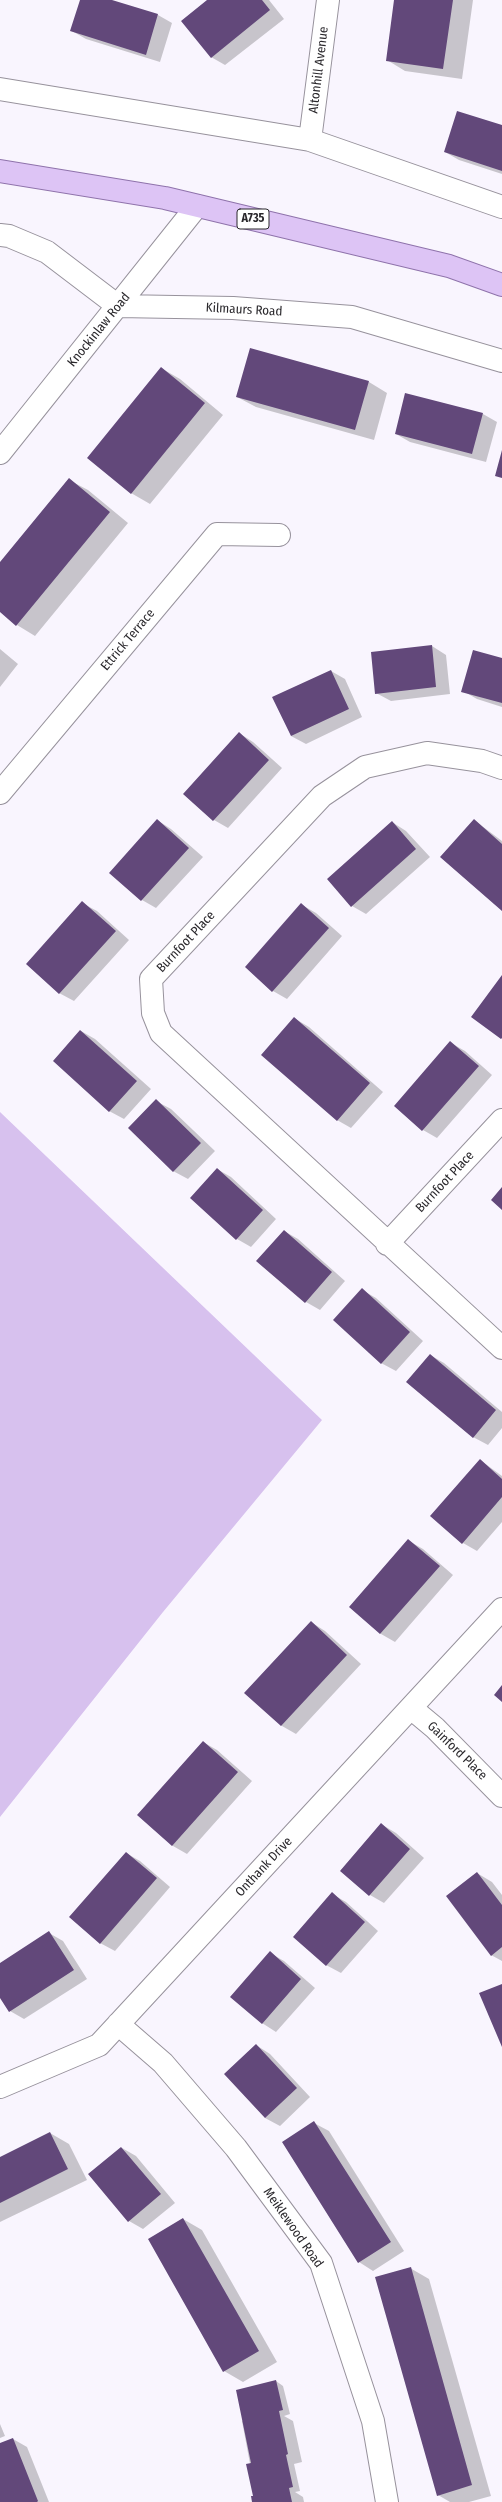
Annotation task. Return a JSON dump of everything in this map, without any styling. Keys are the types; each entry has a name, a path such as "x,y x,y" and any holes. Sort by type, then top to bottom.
{"main road":[{"name":"A735","path":"0,171 165,198 449,266 502,285"}],"street":[{"name":"Altonhill Avenue","path":"310,140 328,0"},
{"path":"0,89 310,140 502,207"},
{"name":"Knockinlaw Road","path":"0,453 197,206"},
{"path":"0,235 9,236 47,252 118,306"},
{"name":"Kilmaurs Road","path":"118,306 233,308 352,317 502,361"},
{"name":"Ettrick Terrace","path":"0,793 217,534 279,535"},
{"name":"Burnfoot Place","path":"502,768 482,761 427,753 365,767 322,796 151,979 153,1013 161,1033 387,1244 502,1348"},
{"name":"Burnfoot Place","path":"387,1244 502,1120"},
{"name":"Onthank Drive","path":"0,2087 99,2045 502,1609"},
{"name":"Gainford Place","path":"411,1708 435,1728 502,1796"},
{"name":"Meiklewood Road","path":"118,2024 163,2063 236,2148 321,2263 373,2421 387,2502"}],"shaded area":[{"path":"0,1112 322,1420 163,1612 0,1817"}],"building":[{"path":"80,0 112,0 158,14 146,55 70,31"},
{"path":"207,0 262,0 270,10 211,58 181,21"},
{"path":"394,0 453,0 443,69 386,61"},
{"path":"457,111 502,125 502,171 444,152"},
{"path":"250,348 369,381 355,430 236,397"},
{"path":"161,367 205,403 131,494 87,458"},
{"path":"405,393 483,413 472,454 395,434"},
{"path":"502,450 502,478 495,476"},
{"path":"69,478 110,512 16,626 0,612 0,562"},
{"path":"432,645 436,687 375,694 371,652"},
{"path":"473,650 502,658 502,703 461,692"},
{"path":"331,670 349,709 291,736 272,697"},
{"path":"239,732 269,760 213,821 183,794"},
{"path":"157,819 189,848 141,901 109,873"},
{"path":"474,819 502,844 502,911 440,857"},
{"path":"392,821 416,849 351,907 327,879"},
{"path":"82,901 116,931 59,994 26,964"},
{"path":"301,903 329,928 272,992 245,967"},
{"path":"502,975 502,1038 501,1039 471,1017"},
{"path":"294,1017 370,1083 337,1121 261,1055"},
{"path":"80,1030 137,1081 109,1112 53,1061"},
{"path":"450,1041 479,1066 422,1131 394,1106"},
{"path":"156,1099 201,1143 173,1172 128,1128"},
{"path":"217,1168 263,1210 236,1240 190,1198"},
{"path":"502,1187 502,1210 491,1200"},
{"path":"284,1230 332,1272 305,1303 256,1261"},
{"path":"362,1288 410,1332 381,1364 333,1320"},
{"path":"430,1354 496,1410 473,1438 406,1382"},
{"path":"480,1459 502,1479 502,1497 462,1544 430,1516"},
{"path":"408,1539 440,1566 380,1634 349,1607"},
{"path":"311,1621 347,1655 281,1726 244,1693"},
{"path":"502,1685 502,1702 494,1695"},
{"path":"203,1741 238,1772 172,1846 137,1815"},
{"path":"381,1823 410,1849 369,1896 340,1871"},
{"path":"126,1852 157,1878 100,1944 69,1917"},
{"path":"477,1872 502,1905 502,1947 491,1956 446,1896"},
{"path":"332,1892 365,1922 326,1966 293,1937"},
{"path":"49,1931 74,1970 9,2012 0,1998 0,1963"},
{"path":"270,1951 301,1979 262,2024 230,1997"},
{"path":"502,1984 502,2047 479,1993"},
{"path":"256,2044 297,2088 265,2118 224,2074"},
{"path":"314,2121 391,2242 358,2263 282,2142"},
{"path":"50,2132 68,2169 0,2203 0,2157"},
{"path":"121,2147 161,2194 128,2222 88,2174"},
{"path":"183,2218 259,2351 223,2372 148,2239"},
{"path":"411,2267 472,2485 437,2496 375,2277"},
{"path":"276,2380 283,2410 279,2411 293,2487 289,2488 292,2502 252,2502 251,2496 253,2496 246,2464 251,2463 236,2390"},
{"path":"13,2438 38,2501 37,2502 0,2502 0,2443"}]}
